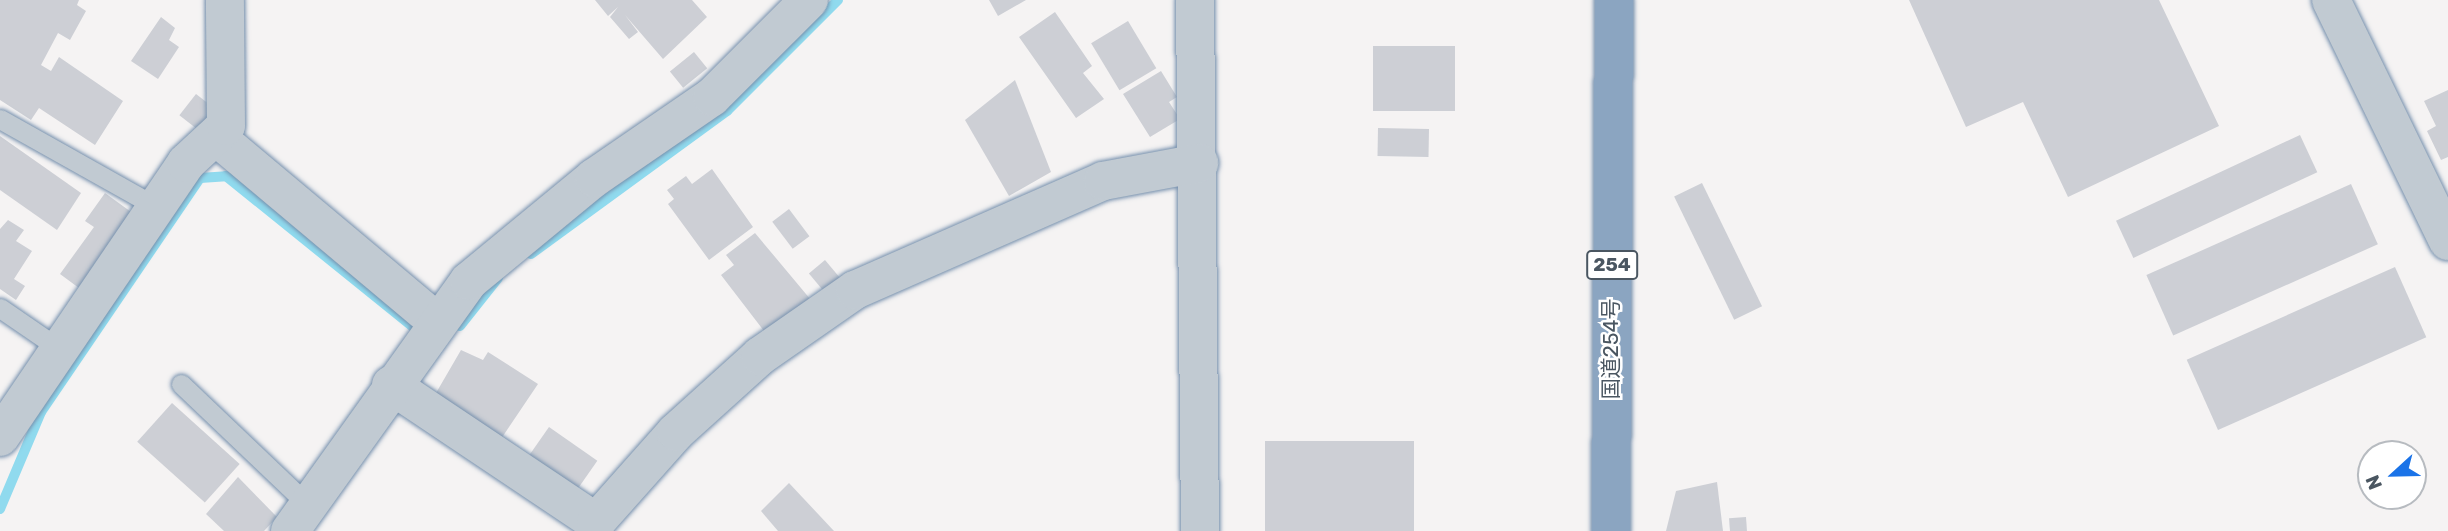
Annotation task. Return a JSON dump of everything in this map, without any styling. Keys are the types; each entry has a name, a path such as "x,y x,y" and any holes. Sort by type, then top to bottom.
{"highway":[{"name":"国道254号","path":"1611,531 1614,0"}],"street":[{"path":"0,438 186,163 219,139 228,111 225,0"},
{"path":"299,519 426,334 506,248 712,97 809,0"},
{"path":"1195,0 1199,163 1200,531"},
{"path":"2331,0 2448,241"},
{"path":"219,139 426,334"},
{"path":"391,385 603,527 676,432 760,356 855,290 1103,181 1199,163"}],"lane":[{"path":"0,118 157,207"},
{"path":"0,308 61,350"},
{"path":"181,384 299,519"}],"building":[{"path":"0,0 79,0 77,5 86,11 70,40 58,33 41,65 51,71 59,57 123,101 95,145 39,108 31,120 0,100"},
{"path":"595,0 692,0 707,17 663,59 625,15 638,32 629,39 610,17 618,7 608,16"},
{"path":"989,0 1026,0 998,16"},
{"path":"1909,0 2159,0 2219,126 2068,197 2023,102 1966,127"},
{"path":"1055,12 1092,66 1083,73 1104,99 1076,118 1019,37"},
{"path":"161,17 175,28 169,40 179,47 158,79 131,61"},
{"path":"1128,21 1156,68 1119,90 1091,43"},
{"path":"1373,46 1455,46 1455,111 1373,111"},
{"path":"694,52 707,68 683,88 670,72"},
{"path":"1161,71 1177,97 1169,102 1180,119 1150,137 1123,94"},
{"path":"1015,80 1051,172 1009,196 965,120"},
{"path":"2448,90 2448,157 2441,160 2427,131 2436,126 2424,101"},
{"path":"196,94 215,109 198,130 179,115"},
{"path":"1378,128 1429,129 1429,157 1378,156"},
{"path":"2300,135 2317,172 2133,258 2116,221"},
{"path":"0,136 81,193 57,230 0,190"},
{"path":"712,169 753,227 709,260 668,204 674,199 667,190 686,176 692,184"},
{"path":"1702,183 1762,306 1734,320 1674,197"},
{"path":"2351,184 2378,244 2173,335 2146,275"},
{"path":"105,193 138,217 83,291 60,274 94,227 85,221"},
{"path":"789,209 809,236 793,249 772,222"},
{"path":"8,220 24,230 16,241 32,251 14,279 25,286 16,300 0,289 0,229"},
{"path":"755,233 811,300 767,335 721,275 734,265 726,255"},
{"path":"825,260 844,283 828,296 809,273"},
{"path":"2395,267 2426,337 2218,430 2187,360"},
{"path":"461,350 483,360 488,352 538,384 501,439 436,393"},
{"path":"172,403 240,464 205,503 137,442"},
{"path":"549,427 597,461 575,493 527,459"},
{"path":"1265,441 1414,441 1414,531 1265,531"},
{"path":"238,477 277,517 264,531 224,531 206,514"},
{"path":"1717,482 1723,531 1666,531 1676,491"},
{"path":"789,483 834,531 778,531 761,511"},
{"path":"1746,517 1747,531 1730,531 1729,518"}],"waterway":[{"path":"531,254 727,111 838,0"},
{"path":"0,509 41,412 200,178 226,176 424,336"},
{"path":"460,326 498,278"}]}
